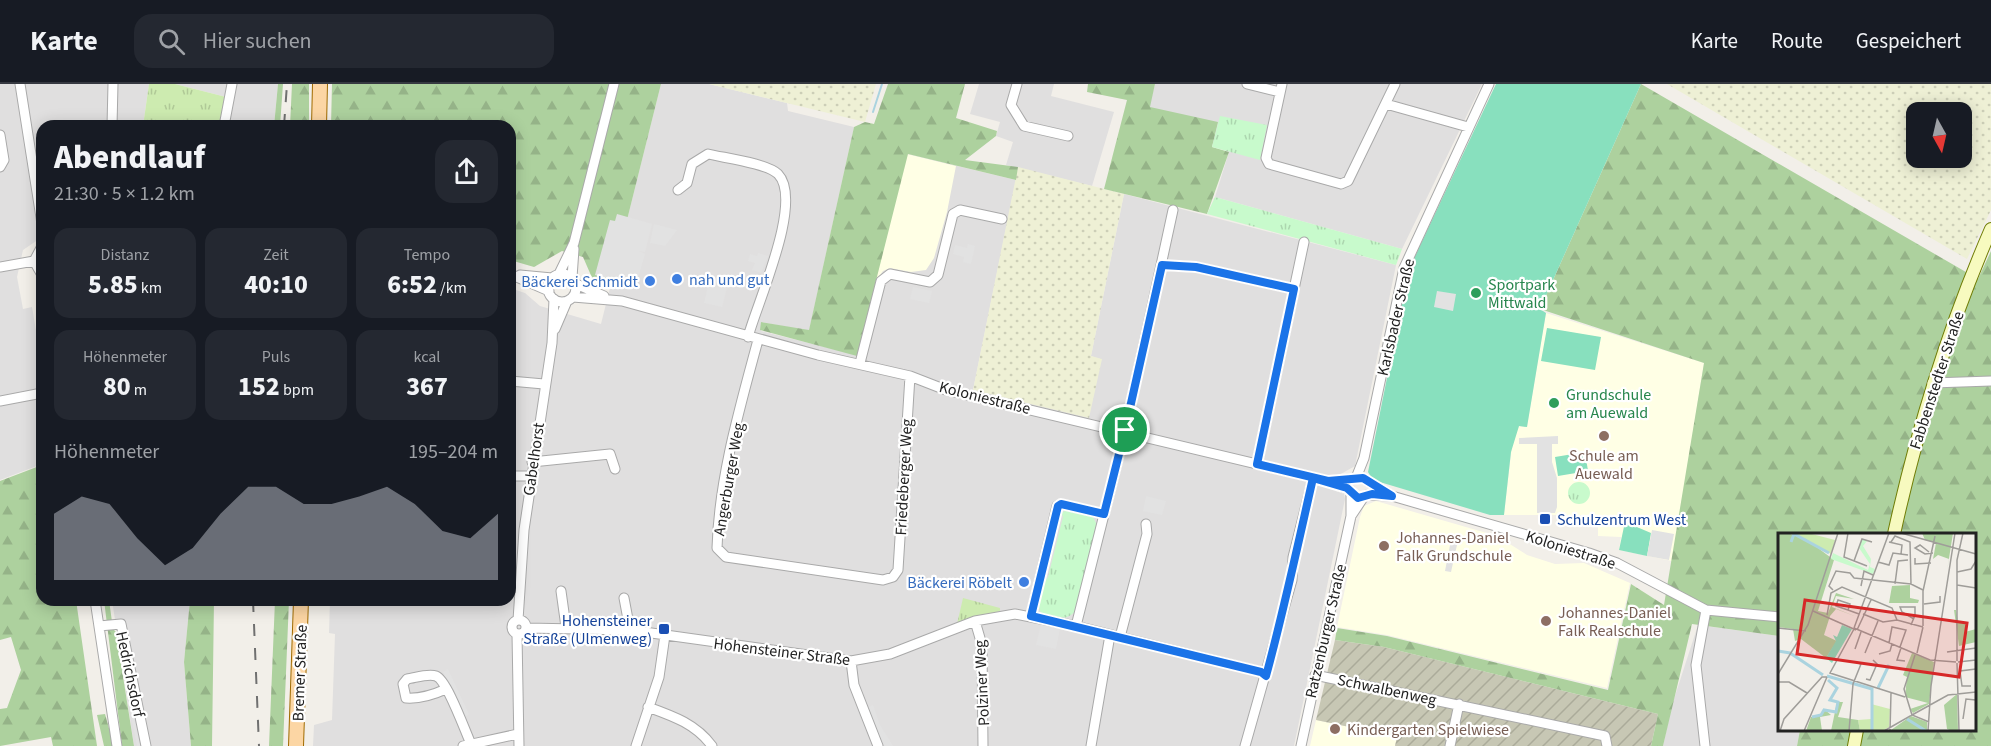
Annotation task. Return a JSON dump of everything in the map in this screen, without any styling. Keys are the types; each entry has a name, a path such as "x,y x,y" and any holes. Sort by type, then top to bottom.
{"main road":[{"path":"319,120 320,84"},
{"name":"Bremer Straße","path":"296,746 301,606"}],"street":[{"path":"20,84 36,183"},
{"path":"112,120 113,84"},
{"path":"225,120 232,84"},
{"path":"574,281 574,243 614,84"},
{"path":"1017,84 1011,105 1024,126 1068,136"},
{"path":"1247,84 1281,88 1266,158 1269,164 1341,184 1348,181 1395,84"},
{"name":"Karlsbader Straße","path":"1352,486 1364,458 1404,268 1489,84"},
{"path":"1386,104 1468,127"},
{"path":"0,135 4,160 1,166"},
{"path":"678,190 687,183 692,164 708,154 769,169 778,175 784,184 785,220 753,338"},
{"path":"32,156 36,155"},
{"path":"860,363 881,281 890,274 930,282 938,275 953,214 960,210 1002,219"},
{"path":"1173,210 1125,430 1076,626 1261,672 1266,676"},
{"name":"Fabbenstedter Straße","path":"1894,533 1911,455 1932,383 1991,229"},
{"path":"1257,464 1304,242"},
{"path":"516,274 555,276 574,243"},
{"path":"34,261 36,257"},
{"path":"0,267 34,261"},
{"path":"34,261 36,264"},
{"path":"1162,265 1224,273 1294,289"},
{"path":"516,276 551,295"},
{"name":"Koloniestraße","path":"555,276 574,281 609,299 818,355 910,376 946,390 1125,430 1352,486 1365,496 1392,496"},
{"name":"Gabelhorst","path":"516,565 553,334 551,295 555,276"},
{"name":"Gabelhorst","path":"553,334 570,299 574,281"},
{"name":"Koloniestraße","path":"551,295 570,299 609,299"},
{"name":"Angerburger Weg","path":"753,338 729,458 718,526 717,548 726,557 883,580 893,577"},
{"name":"Friedeberger Weg","path":"893,577 898,563 910,376"},
{"path":"1932,383 1991,381"},
{"path":"516,382 544,384"},
{"path":"0,401 36,394"},
{"path":"532,462 610,454 615,469"},
{"name":"Karlsbader Straße","path":"1364,458 1368,482 1365,496"},
{"path":"516,476 530,476"},
{"path":"1245,746 1292,580 1293,557 1313,478"},
{"name":"Koloniestraße","path":"1352,486 1368,482 1392,496 1614,562 1706,610 1778,617"},
{"name":"Ratzenburger Straße","path":"1351,516 1349,511 1352,486"},
{"name":"Ratzenburger Straße","path":"1301,746 1351,516 1365,496"},
{"path":"1031,616 1058,506 1061,504 1104,514"},
{"path":"1120,637 1147,534 1146,524"},
{"name":"Gabelhorst","path":"516,587 518,620"},
{"path":"561,591 566,627"},
{"path":"624,598 630,630"},
{"path":"96,606 117,746"},
{"path":"1705,746 1696,665 1706,610"},
{"name":"Hohensteiner Straße","path":"526,628 630,630 851,661 890,654 994,615 1031,616 1076,626"},
{"path":"517,634 522,634 526,628 523,621 518,620 512,627 517,634 519,746"},
{"name":"Polziner Weg","path":"975,621 982,645 983,746"},
{"name":"Hedrichsdorf","path":"99,626 121,624 146,746"},
{"path":"636,746 659,676 666,635"},
{"path":"1091,746 1110,635"},
{"path":"851,661 854,685 878,746"},
{"name":"Schwalbenweg","path":"1315,675 1605,736 1607,746"},
{"path":"446,689 467,745 518,734"},
{"name":"Schwalbenweg","path":"1450,746 1459,704"},
{"path":"648,707 684,721 703,735 712,746"},
{"path":"1854,746 1857,731"}],"shaded area":[{"path":"0,84 149,84 144,120 36,120 36,241 23,250 17,277 23,309 32,307 36,331 36,466 0,480"},
{"path":"175,84 278,84 275,120 221,120 226,97"},
{"path":"661,84 709,84 787,103 788,111 854,127 809,331 761,322 761,331 857,355 907,154 1016,180 973,390 1102,360 1091,356 1124,194 1396,265 1355,466 1339,475 1336,491 1344,494 1345,499 1294,746 313,746 314,725 332,720 335,634 329,633 330,606 516,606 516,290 525,293 540,306 601,324"},
{"path":"709,84 876,84 865,122"},
{"path":"979,84 1054,84 1051,96 1114,112 1092,186 1006,165 1013,142 996,136 1000,122 970,114"},
{"path":"1155,84 1482,84 1402,249 1215,197 1229,152 1149,107"},
{"path":"1667,84 1991,84 1991,210 1967,259"},
{"path":"907,154 956,166 947,212 934,258 926,270 911,272 890,268 883,271 875,282"},
{"path":"1018,167 1124,194 1091,356 1102,359 1089,418 973,390"},
{"path":"617,214 652,224 645,252 639,251 645,254 636,285 595,275 610,220 615,221"},
{"path":"654,224 677,230 665,246 650,243"},
{"path":"968,244 975,246 971,264 963,262 964,257 953,254 955,245 967,248"},
{"path":"758,253 768,256 761,273 752,270 755,263 748,261 750,254 757,256"},
{"path":"709,282 727,287 722,307 704,303"},
{"path":"913,287 932,291 929,303 910,299"},
{"path":"1437,291 1456,294 1453,311 1434,307"},
{"name":"Schule am Auewald","path":"1546,313 1704,363 1672,561 1619,550 1621,537 1598,536 1598,515 1504,515 1512,445 1519,426 1527,427"},
{"path":"1558,436 1558,444 1552,444 1552,462 1557,478 1557,507 1555,513 1537,513 1537,444 1519,444 1519,438"},
{"path":"1146,496 1166,501 1162,515 1143,511"},
{"path":"1376,501 1497,536 1527,555 1555,564 1584,563 1630,583 1607,688 1387,635 1337,627 1360,517 1364,506"},
{"path":"1652,530 1674,534 1669,560 1647,556"},
{"path":"1452,535 1459,536 1451,572 1445,571"},
{"path":"113,606 189,606 184,662 191,746 134,746"},
{"path":"1041,625 1060,629 1056,649 1036,645"},
{"path":"1698,625 1778,636 1778,731 1800,731 1797,746 1663,746 1672,705"},
{"path":"1335,640 1384,647 1658,714 1651,746 1395,746 1397,737 1316,720"},
{"path":"125,656 143,746 137,746 128,701 121,659"},
{"path":"448,669 469,714 465,717 443,672"},
{"path":"873,705 880,725 893,746 885,746 874,728 866,708"},
{"name":"Kindergarten Spielwiese","path":"1316,720 1397,737 1395,746 1310,746"}],"green space":[{"path":"149,84 175,84 226,97 221,120 144,120"},
{"path":"278,84 283,84 280,120 275,120"},
{"path":"292,84 309,84 309,120 290,120"},
{"path":"332,84 661,84 610,288 593,280 583,257 562,251 534,267 516,262 516,120 331,120"},
{"path":"888,84 965,84 956,118 997,131 996,136 965,160 1018,167 1016,180 908,154 857,356 760,330 761,322 809,330 854,127 865,122 874,124"},
{"path":"1088,84 1155,84 1150,107 1218,122 1212,147 1229,152 1207,214 1104,189 1127,100 1087,92"},
{"name":"Sportpark Mittwald","path":"1496,84 1641,84 1540,309 1546,313 1527,427 1519,426 1511,452 1504,515 1490,515 1373,480 1368,472 1409,269"},
{"path":"1641,84 1978,279 1991,251 1991,746 1797,746 1800,731 1976,731 1976,533 1778,533 1778,636 1692,624 1663,746 1651,746 1658,714 1384,647 1335,640 1337,628 1387,636 1608,690 1631,584 1664,605 1704,363 1540,309"},
{"path":"1220,116 1267,125 1260,160 1212,147"},
{"path":"1215,197 1402,249 1396,265 1207,214"},
{"path":"1547,328 1601,337 1595,370 1541,361"},
{"path":"1585,452 1588,471 1558,476 1555,457"},
{"path":"36,467 36,606 77,606 97,746 53,746 51,737 0,746 0,709 7,708 21,670 11,637 0,640 0,481"},
{"path":"1575,482 1583,482 1590,489 1590,497 1583,504 1575,504 1568,497 1568,489"},
{"path":"1069,509 1092,515 1097,525 1077,609 1069,616 1061,618 1042,614 1039,601 1041,590 1048,577 1063,517 1061,513"},
{"path":"1625,522 1651,533 1647,556 1619,550"},
{"path":"963,598 1000,608 1000,611 957,624"},
{"path":"105,606 110,606 113,629 116,632 134,746 122,746"},
{"path":"189,606 214,606 212,746 191,746 184,662"},
{"path":"275,606 289,606 283,746 269,746"},
{"path":"105,714 114,746 104,746 97,715"}],"waterway":[{"path":"873,112 882,84"}],"railway":[{"path":"284,120 287,84"},
{"path":"253,606 259,746"}],"place":[{"name":"nah und gut","path":"677,279"},
{"name":"Bäckerei Schmidt","path":"650,281"},
{"name":"Sportpark Mittwald","path":"1476,293"},
{"name":"Grundschule am Auewald","path":"1554,403"},
{"name":"Schule am Auewald","path":"1604,436"},
{"name":"Schulzentrum West","path":"1545,519"},
{"name":"Johannes-Daniel Falk Grundschule","path":"1384,546"},
{"name":"Bäckerei Röbelt","path":"1024,582"},
{"name":"Johannes-Daniel Falk Realschule","path":"1546,621"},
{"name":"Hohensteiner Straße (Ulmenweg)","path":"664,629"},
{"name":"Kindergarten Spielwiese","path":"1335,729"}],"route":[{"path":"1162,265 1196,267 1294,289 1257,464 1328,481 1336,479 1352,481 1363,478 1369,484 1385,490 1392,496 1372,494 1358,498 1353,496 1347,488 1313,478 1293,557 1292,580 1266,676 1261,672 1031,616 1058,506 1061,504 1104,514 1125,430 1162,265"}]}
